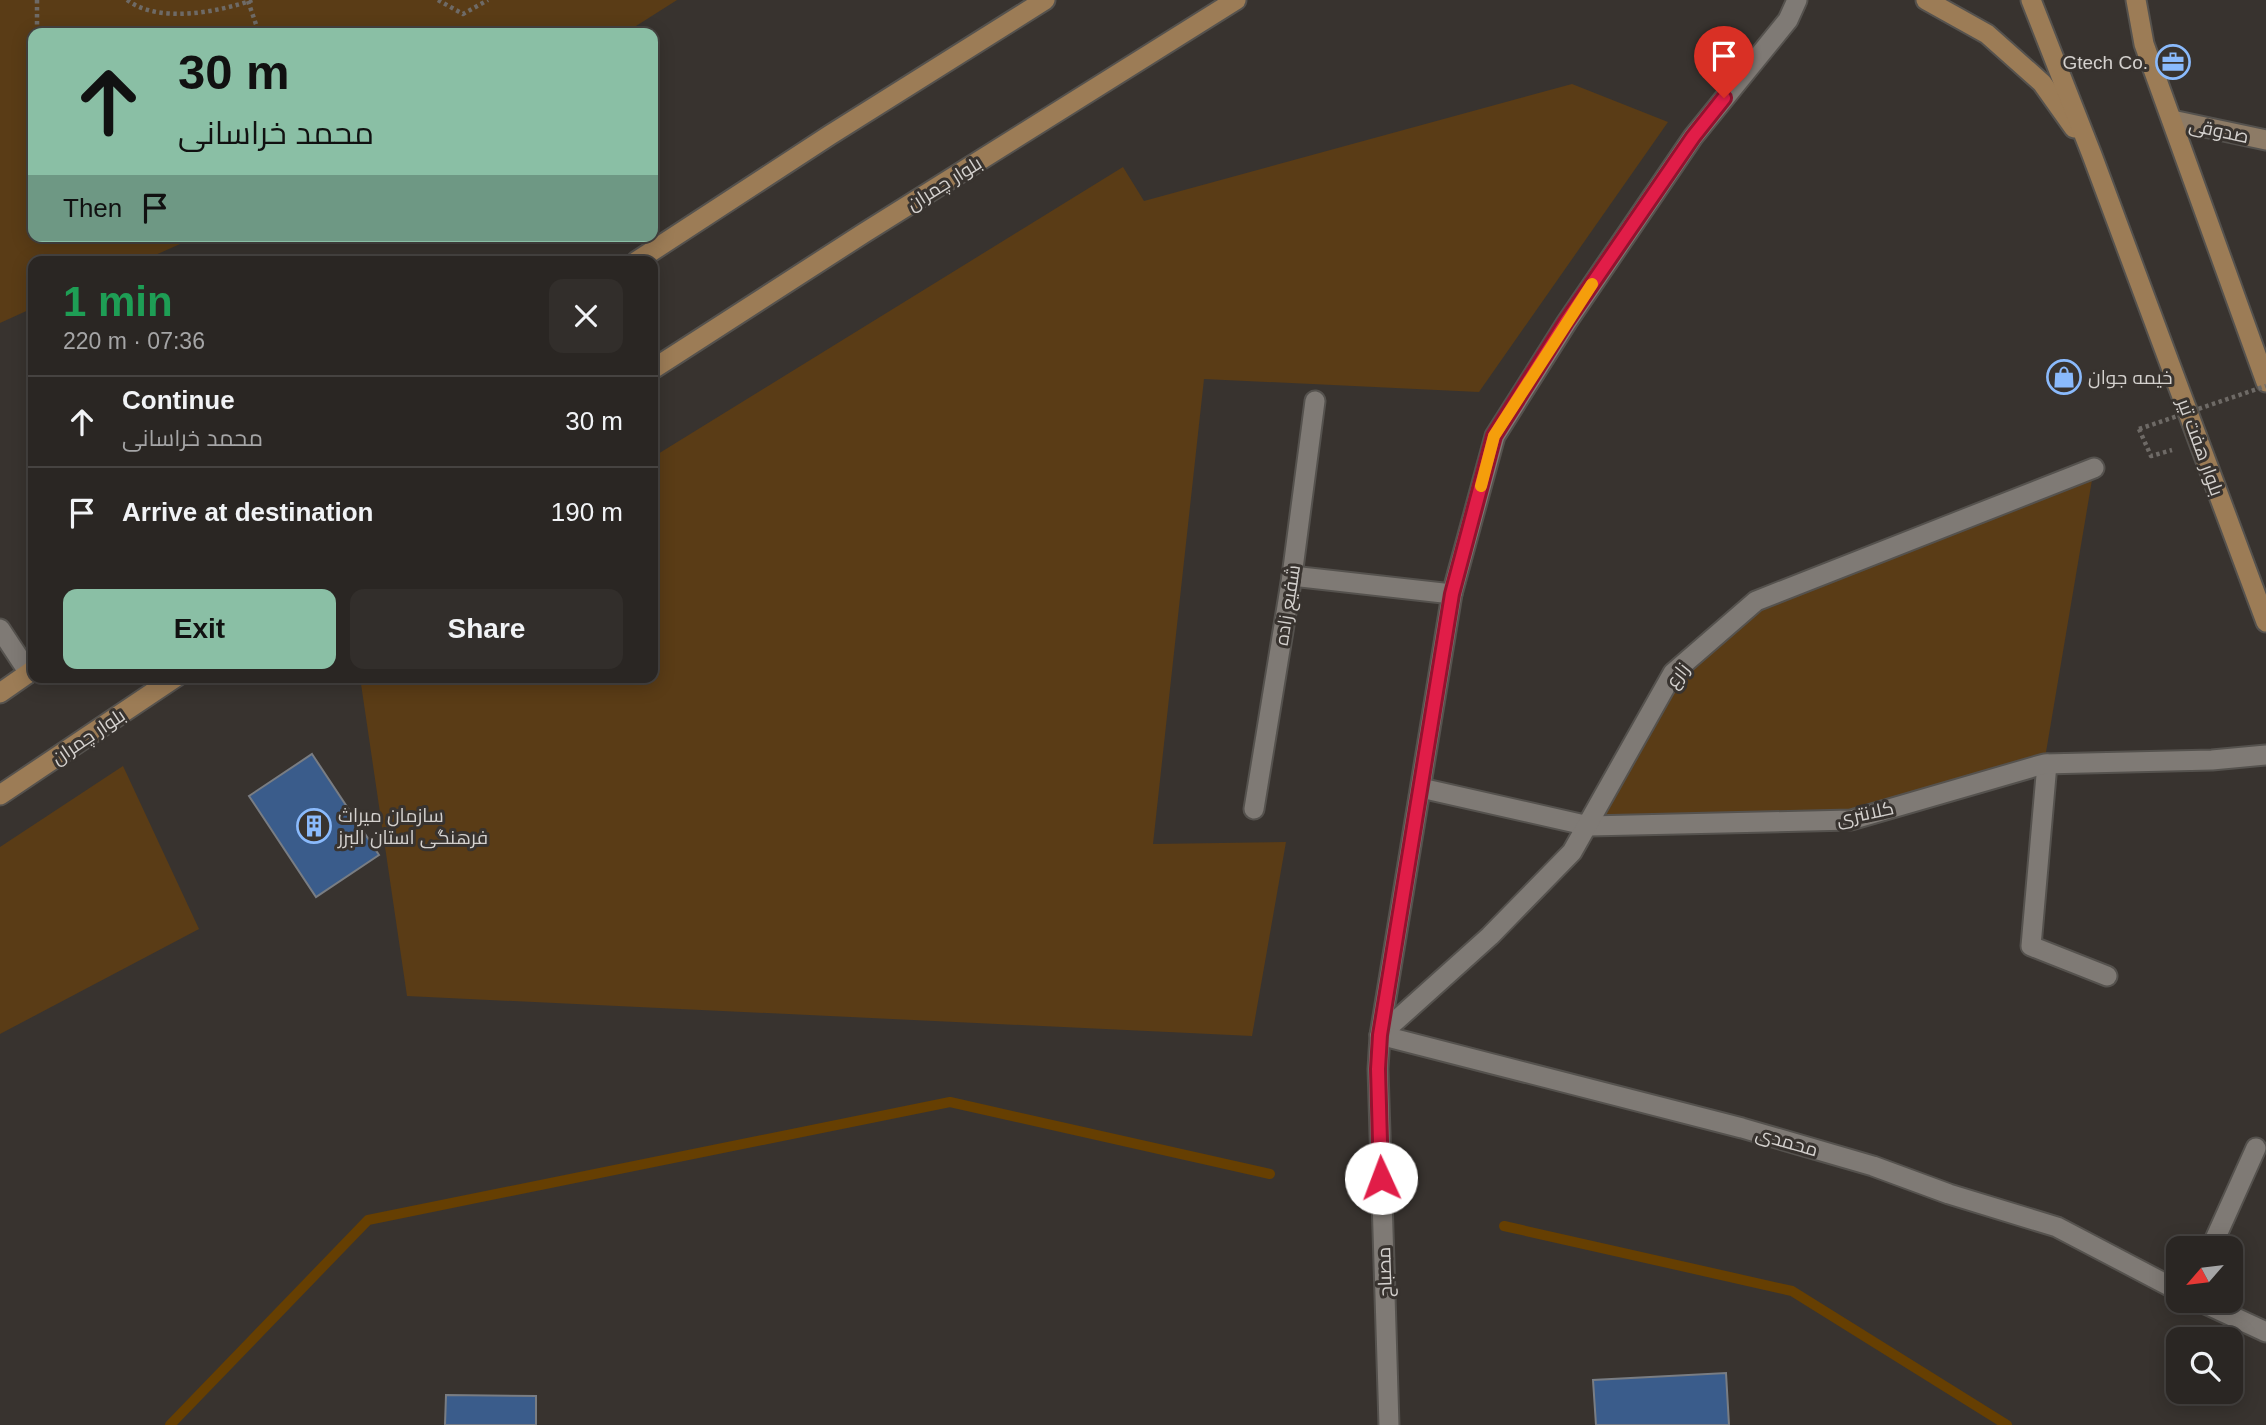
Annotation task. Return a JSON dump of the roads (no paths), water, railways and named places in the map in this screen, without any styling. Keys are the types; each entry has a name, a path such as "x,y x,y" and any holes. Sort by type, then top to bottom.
{"main road":[{"path":"645,256 1045,0"},
{"name":"بلوار چمران","path":"658,366 1236,0"},
{"name":"بلوار هفت تیر","path":"1926,0 1987,34 2042,83 2092,155"},
{"name":"بلوار هفت تیر","path":"2031,0 2092,155 2266,622"},
{"path":"2136,0 2144,44 2266,384"},
{"name":"صدوقی","path":"2172,120 2266,140"},
{"path":"0,693 28,673"},
{"name":"بلوار چمران","path":"0,794 167,683"}],"street":[{"name":"مصباح","path":"1389,1425 1378,1069 1380,1035 1452,594 1494,436 1566,322 1693,137 1788,20 1797,0"},
{"name":"شفیع زاده","path":"1254,809 1292,576 1315,401"},
{"name":"زارع","path":"1380,1035 1490,936 1572,852 1673,673 1756,601 2094,468"},
{"path":"1292,576 1452,594"},
{"path":"0,629 28,667"},
{"name":"کلانتری","path":"1421,788 1589,826 1851,820 2048,764 2212,760 2266,755"},
{"path":"2048,764 2031,946 2106,976"},
{"name":"محمدی","path":"1380,1035 1742,1128 1874,1166 1949,1194 2057,1227 2166,1284"},
{"path":"2216,1236 2256,1148"},
{"path":"2225,1313 2266,1332"}],"waterway":[{"path":"170,1425 368,1220 950,1102 1270,1174"},
{"path":"1504,1226 1792,1291 2007,1425"}],"place":[{"name":"Gtech Co.","path":"2173,62"},
{"name":"خیمه جوان","path":"2064,377"},
{"name":"سازمان میراث فرهنگی استان البرز","path":"314,826"}]}
